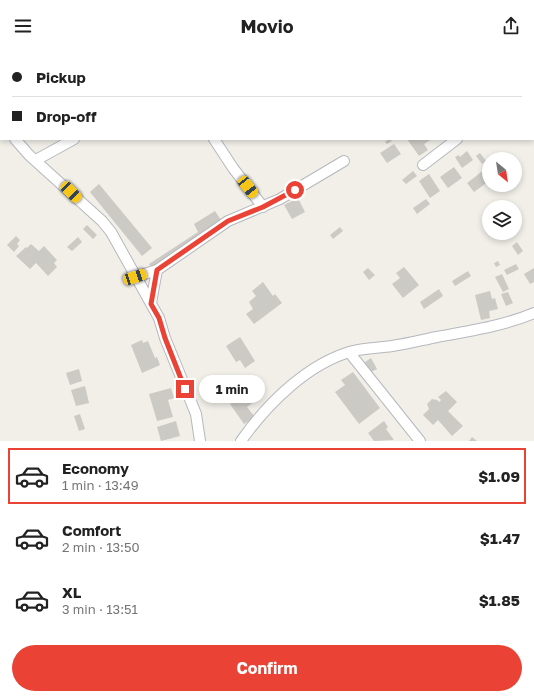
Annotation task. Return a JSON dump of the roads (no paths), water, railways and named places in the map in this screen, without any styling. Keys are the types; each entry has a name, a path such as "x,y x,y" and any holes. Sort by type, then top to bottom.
{"street":[{"path":"16,140 102,221 111,232 159,318 165,338 196,414 200,441"},
{"path":"36,160 72,140"},
{"path":"215,140 233,168 263,207"},
{"path":"423,165 456,140"},
{"path":"135,277 157,270 228,221 263,207 344,161"},
{"path":"151,304 157,270"},
{"path":"241,441 267,409 289,387 315,368 336,357 367,348 391,347 471,331 519,319 534,313"},
{"path":"349,352 420,441"}]}
